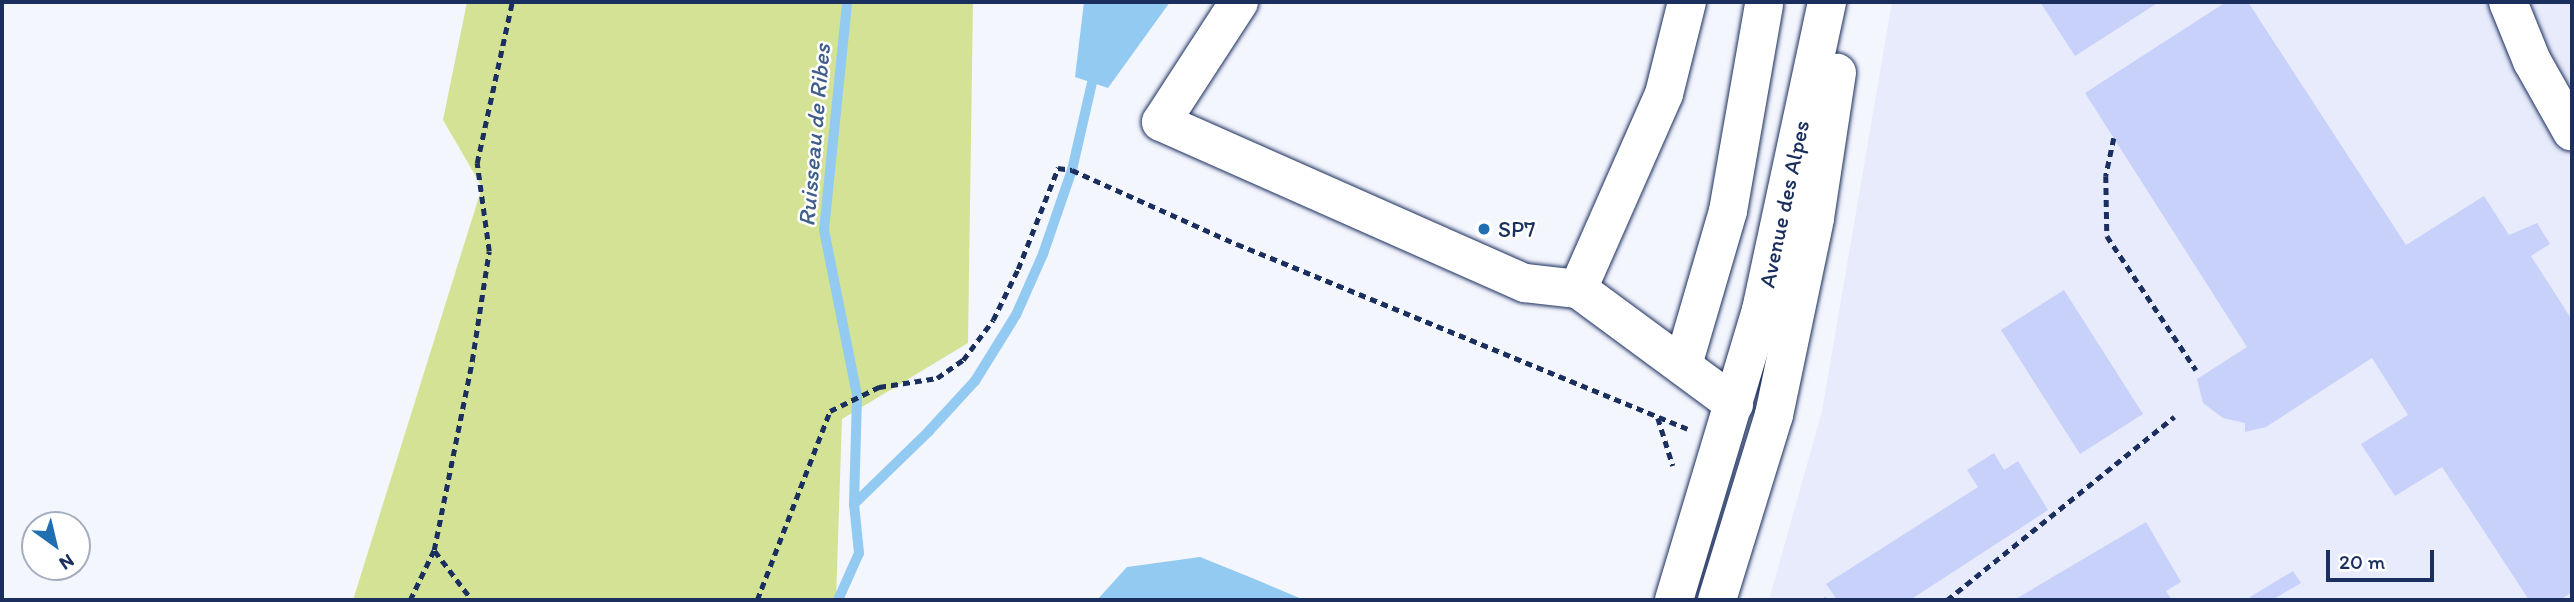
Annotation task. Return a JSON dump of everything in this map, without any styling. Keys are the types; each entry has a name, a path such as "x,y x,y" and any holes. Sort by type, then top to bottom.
{"main road":[{"path":"1239,2 1161,122 1525,283 1578,289 1734,404"},
{"path":"1578,289 1664,94 1687,2"},
{"name":"Avenue des Alpes","path":"1744,520 1733,453 1734,404 1790,185 1827,2"},
{"name":"Avenue des Alpes","path":"1717,600 1771,429 1790,341 1815,218 1840,55 1844,2"},
{"path":"2508,2 2532,61 2572,132"},
{"path":"1683,365 1728,211 1764,5"},
{"name":"Avenue des Alpes","path":"1734,404 1761,386 1771,359 1790,341"},
{"name":"Avenue des Alpes","path":"1674,600 1692,542 1733,453"},
{"path":"1692,542 1709,568 1700,600"}],"path":[{"path":"410,600 434,550 472,361 489,251 477,163 512,2"},
{"path":"2114,138 2106,176 2107,236 2196,370"},
{"path":"757,600 830,411 878,387 937,378 963,360 993,320 1013,279 1058,168 1072,170 1237,244 1658,417 1733,453"},
{"path":"1658,417 1674,470"},
{"path":"1947,600 2174,417"},
{"path":"434,550 472,600"}],"shaded area":[{"path":"1892,2 2572,2 2572,600 1769,600 1822,411"}],"green space":[{"path":"467,2 973,2 968,343 842,419 836,600 353,600 482,187 443,120"}],"water":[{"path":"1084,2 1170,2 1108,88 1075,77"},
{"path":"1200,557 1304,600 1097,600 1127,567"}],"building":[{"path":"2040,2 2159,2 2075,56"},
{"path":"2226,2 2248,2 2406,245 2484,196 2509,235 2537,223 2550,244 2531,256 2572,320 2572,592 2560,600 2529,600 2442,467 2395,496 2361,444 2408,415 2372,358 2266,427 2245,432 2245,423 2223,418 2203,403 2197,379 2247,347 2085,93"},
{"path":"2064,290 2143,414 2080,454 2001,330"},
{"path":"1994,453 2004,470 2018,461 2048,510 1910,600 1837,600 1826,584 1978,487 1967,470"},
{"path":"2146,522 2181,582 2166,591 2172,600 2014,600"},
{"path":"2293,571 2301,583 2272,600 2251,600 2250,597"}],"waterway":[{"name":"Ruisseau de Ribes","path":"838,600 859,553 854,504 857,395 824,230 847,2"},
{"path":"854,504 929,431 975,381 1016,315 1043,254 1072,170 1092,83"}],"place":[{"name":"SP7","path":"1484,229"}]}
